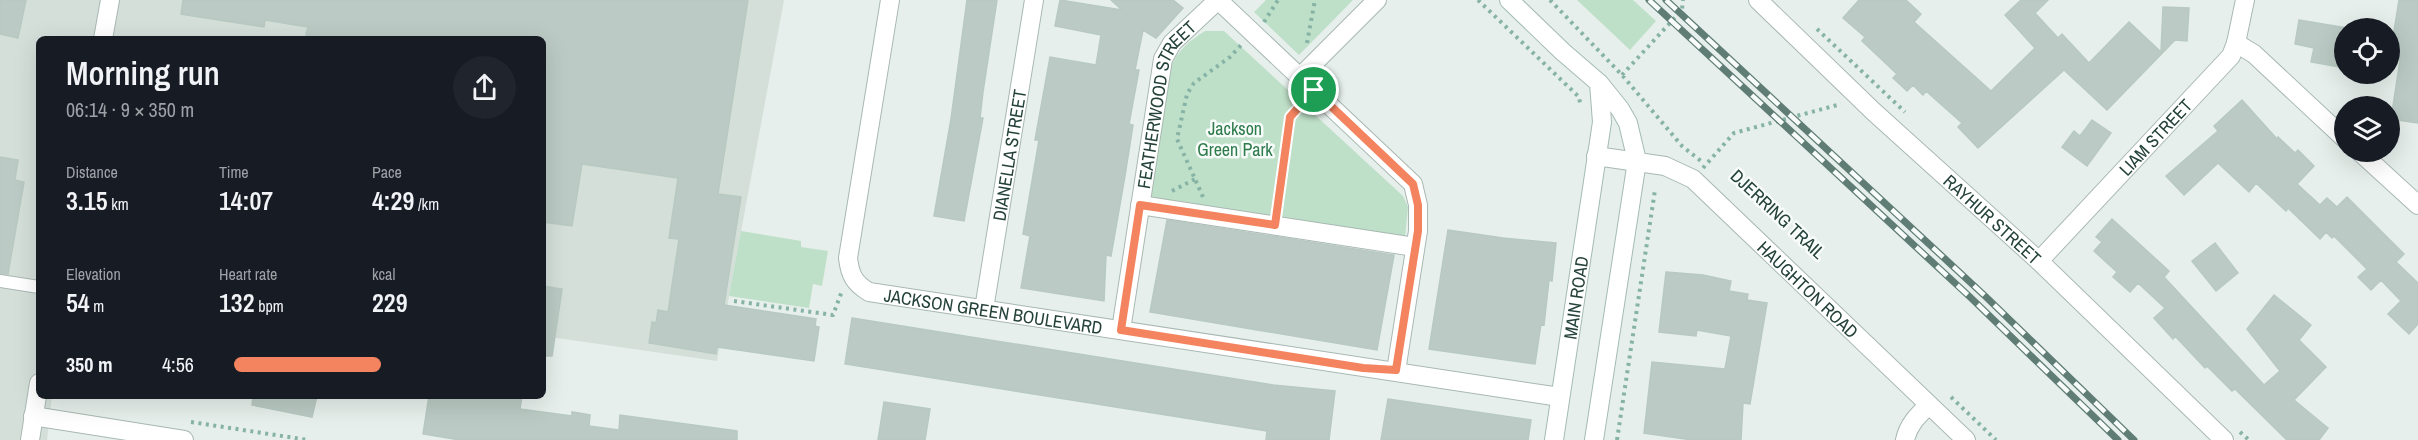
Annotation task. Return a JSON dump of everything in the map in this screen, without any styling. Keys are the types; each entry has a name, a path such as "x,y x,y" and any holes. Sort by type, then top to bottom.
{"street":[{"path":"104,36 110,0"},
{"path":"850,272 848,258 890,0"},
{"name":"DIANELLA STREET","path":"984,309 1034,0"},
{"path":"1218,0 1413,184 1418,205 1415,247 1396,370"},
{"name":"FEATHERWOOD STREET","path":"1121,330 1163,59 1172,43 1218,0"},
{"path":"1307,83 1377,0"},
{"path":"1509,0 1599,83 1620,109 1628,123 1638,161 1594,440"},
{"name":"RAYHUR STREET","path":"1758,0 1874,112 2039,261 2224,440"},
{"name":"LIAM STREET","path":"2039,261 2231,56 2236,44 2245,0"},
{"path":"2236,44 2254,54 2334,129"},
{"path":"1596,156 1603,110 1599,83"},
{"name":"HAUGHTON ROAD","path":"1596,156 1665,166 1693,179 1966,440"},
{"name":"MAIN ROAD","path":"1554,440 1596,156"},
{"path":"2371,162 2418,205"},
{"path":"1140,205 1415,247"},
{"name":"JACKSON GREEN BOULEVARD","path":"850,272 856,284 869,292 1363,368 1396,370 1560,398"},
{"path":"30,440 36,399"},
{"path":"1905,440 1906,432 1929,405"},
{"path":"33,416 184,440"}],"lane":[{"path":"0,281 36,287"}],"path":[{"path":"1212,216 1177,139 1187,94 1194,83 1230,57 1268,17 1278,0"},
{"path":"1307,44 1315,0"},
{"path":"1478,0 1579,97 1583,113"},
{"name":"DJERRING TRAIL","path":"1550,0 1622,75 1682,146 1714,173"},
{"path":"1622,75 1682,10 1683,0"},
{"path":"1275,225 1290,117 1307,83"},
{"path":"1693,179 1734,133 1844,103"},
{"path":"1617,440 1655,190"},
{"path":"734,301 833,315 850,272"},
{"path":"1943,390 1996,440"}],"shaded area":[{"path":"0,0 784,0 717,361 546,336 546,36 36,36 36,399 52,399 47,440 0,440"}],"green space":[{"path":"1266,0 1353,0 1299,55 1254,12"},
{"path":"1577,0 1633,0 1656,21 1630,50"},
{"name":"Jackson Green Park","path":"1205,31 1224,31 1403,196 1408,207 1405,238 1151,198 1170,69 1184,47"},
{"path":"741,231 801,241 801,247 828,251 822,286 813,284 809,308 729,296"}],"building":[{"path":"0,0 26,0 18,38 0,34"},
{"path":"183,0 748,0 718,194 741,197 724,305 816,319 815,326 819,327 814,361 717,347 716,354 649,343 652,322 656,323 658,310 668,312 679,239 669,238 678,178 582,164 572,226 546,222 546,36 314,36 306,35 308,27 265,20 264,27 181,14"},
{"path":"967,0 997,0 983,92 980,118 983,118 964,221 934,216 951,119"},
{"path":"1060,0 1122,10 1111,0 1173,0 1183,8 1156,38 1143,30 1135,70 1139,70 1129,124 1133,125 1125,176 1111,256 1106,255 1104,301 1021,288 1030,236 1023,234 1039,140 1035,140 1050,57 1096,65 1101,35 1055,26"},
{"path":"1859,0 1906,0 1921,14 1914,22 1991,91 2035,48 2005,15 2021,0 2048,0 2035,13 2058,38 2062,34 2089,63 2129,22 2161,52 2163,7 2189,8 2187,41 2175,40 2107,110 2064,70 1978,148 1958,127 1962,123 1926,91 1923,95 1913,85 1907,91 1893,78 1897,74 1862,41 1865,37 1843,18"},
{"path":"2399,0 2418,0 2418,123 2400,120 2400,96 2395,96 2396,84 2400,84 2400,18 2396,18"},
{"path":"2299,20 2334,26 2334,66 2311,62 2314,48 2295,44"},
{"path":"2242,100 2277,139 2278,137 2295,153 2298,150 2314,166 2297,184 2320,205 2327,198 2337,207 2347,197 2404,254 2396,262 2418,283 2418,324 2409,334 2388,314 2401,301 2381,280 2371,290 2358,277 2367,269 2334,236 2332,238 2326,232 2320,239 2288,208 2286,211 2256,183 2249,192 2218,163 2184,195 2166,176 2218,131 2214,126"},
{"path":"2092,120 2111,133 2087,166 2062,147 2074,131 2080,136"},
{"path":"0,157 18,160 15,180 24,182 8,274 0,273"},
{"path":"2112,219 2169,271 2164,277 2264,385 2280,371 2247,329 2274,295 2311,325 2299,340 2326,367 2294,400 2328,428 2319,440 2287,440 2235,389 2232,391 2207,366 2205,368 2175,336 2173,339 2154,318 2165,308 2138,283 2130,292 2113,277 2117,272 2094,251 2102,242 2096,237"},
{"path":"1167,220 1394,255 1377,350 1150,312"},
{"path":"1448,230 1556,243 1552,281 1549,280 1544,325 1541,324 1535,364 1429,349"},
{"path":"2215,243 2238,273 2216,291 2192,261"},
{"path":"1666,272 1703,275 1731,281 1729,291 1748,294 1747,300 1767,303 1750,404 1743,403 1741,440 1692,440 1644,433 1652,362 1725,369 1731,336 1697,330 1696,336 1659,332"},
{"path":"546,286 562,289 552,356 546,356"},
{"path":"852,318 1273,385 1335,391 1329,440 1266,440 1267,431 845,364"},
{"path":"253,399 316,399 312,417 252,405"},
{"path":"429,399 522,399 520,409 572,416 572,412 590,415 589,426 619,430 620,415 737,431 737,440 460,440 423,434"},
{"path":"1388,399 1531,420 1528,440 1381,440"},
{"path":"884,402 930,409 925,440 878,440"}],"railway":[{"path":"1649,0 1970,297 2118,440"},
{"path":"1666,0 1985,296 2134,440"}],"route":[{"path":"1314,90 1413,184 1418,205 1418,231 1396,370 1363,368 1121,330 1140,205 1275,225 1290,117 1314,90"}]}
